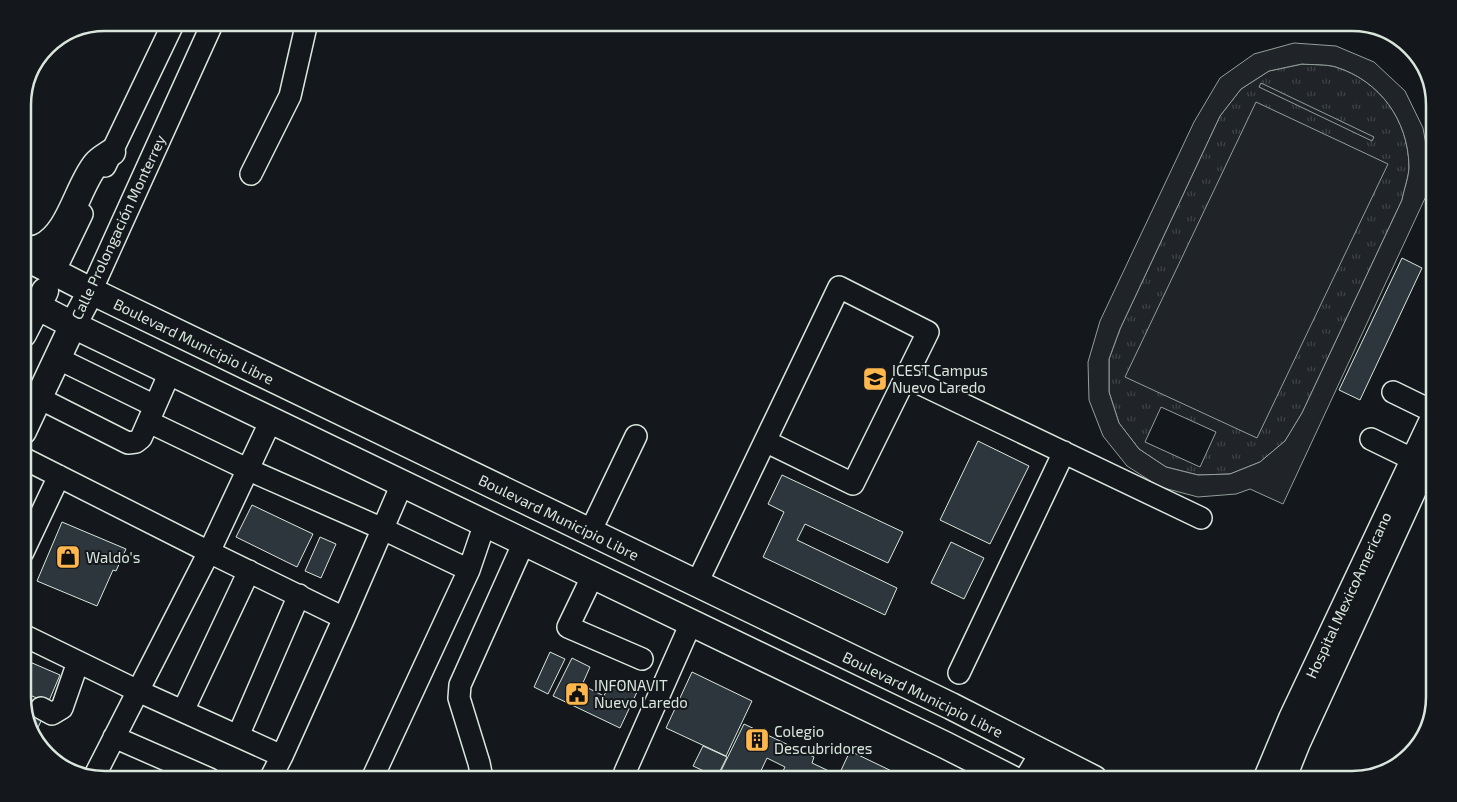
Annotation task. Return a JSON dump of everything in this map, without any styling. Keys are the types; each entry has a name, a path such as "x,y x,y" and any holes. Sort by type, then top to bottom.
{"main road":[{"path":"31,250 41,247 52,239 62,227 97,162 112,152"},
{"name":"Boulevard Municipio Libre","path":"31,260 91,291 951,706 1076,771"},
{"path":"31,301 54,272"},
{"name":"Calle Prolongación Monterrey","path":"31,414 91,291"},
{"path":"31,303 73,325 691,622 995,771"},
{"path":"402,484 420,450"},
{"path":"619,588 634,553"},
{"path":"1033,771 1043,754"}],"street":[{"path":"54,272 170,31"},
{"name":"Calle Prolongación Monterrey","path":"91,291 209,31"},
{"path":"251,174 290,96 306,31"},
{"path":"697,583 765,441 840,287 928,332 853,484 765,441"},
{"path":"57,358 249,470 469,570"},
{"path":"39,398 128,443 136,442 141,438 170,372"},
{"path":"906,377 1201,518"},
{"path":"1392,392 1426,408"},
{"path":"97,770 209,552 272,420"},
{"name":"Hospital MexicoAmericano","path":"1288,771 1348,616 1426,429"},
{"path":"590,532 636,436"},
{"path":"1371,439 1412,459"},
{"path":"959,673 1064,452"},
{"path":"31,462 344,618"},
{"name":"Hospital MexicoAmericano","path":"1268,771 1290,717 1348,616 1426,465"},
{"path":"31,535 59,476"},
{"path":"274,771 402,484"},
{"path":"376,771 469,570 485,523"},
{"path":"481,771 480,763 458,698 460,684 524,542"},
{"path":"183,711 249,571"},
{"path":"593,575 568,627 642,659"},
{"path":"238,736 299,595"},
{"path":"625,771 691,622"},
{"path":"31,638 138,691 282,756"},
{"path":"40,708 52,714 62,708 78,662"},
{"path":"114,737 190,771"}],"green space":[{"path":"1294,43 1336,46 1374,62 1405,91 1423,128 1426,145 1426,196 1283,504 1250,489 1236,494 1198,497 1160,487 1127,466 1103,436 1089,400 1088,362 1100,321 1194,122 1220,78 1254,54","holes":["1302,64 1336,67 1352,73 1378,92 1389,104 1397,118 1407,149 1409,170 1402,200 1302,413 1285,441 1260,462 1230,474 1198,475 1166,467 1139,449 1119,423 1109,392 1109,359 1120,329 1220,116 1241,89 1269,71"]},
{"path":"1302,64 1328,65 1352,73 1366,82 1389,104 1397,118 1407,149 1408,174 1402,200 1302,413 1285,441 1260,462 1230,474 1198,475 1166,467 1139,449 1119,423 1109,392 1109,359 1120,329 1220,116 1241,89 1269,71","holes":["1161,407 1216,432 1200,467 1145,442"]},
{"path":"1261,83 1374,137 1372,141 1259,87"},
{"path":"1256,102 1388,164 1257,438 1125,377"}],"building":[{"path":"1402,258 1422,268 1360,400 1339,390"},
{"path":"978,441 1029,466 990,544 940,520"},
{"path":"782,475 903,532 888,563 805,524 797,540 897,588 885,615 763,557 784,512 768,504"},
{"path":"252,505 313,534 297,567 236,537"},
{"path":"62,522 126,549 116,571 113,570 97,606 37,581"},
{"path":"320,537 336,544 321,578 305,571"},
{"path":"951,542 984,558 964,599 931,583"},
{"path":"550,652 565,659 548,694 534,687"},
{"name":"INFONAVIT Nuevo Laredo","path":"572,658 590,667 582,685 604,696 611,680 637,692 620,728 553,696"},
{"path":"31,662 60,675 48,703 31,696"},
{"path":"692,672 752,701 726,756 666,728"},
{"path":"33,713 43,717 38,728"},
{"name":"Colegio Descubridores","path":"744,724 814,757 812,763 829,771 783,771 785,767 767,758 761,771 721,771"},
{"path":"703,746 727,757 720,771 704,771 693,766"},
{"path":"850,751 892,771 841,771"}],"place":[{"name":"ICEST Campus Nuevo Laredo","path":"875,379"},
{"name":"Waldo's","path":"68,557"},
{"name":"INFONAVIT Nuevo Laredo","path":"577,694"},
{"name":"Colegio Descubridores","path":"757,740"}]}
